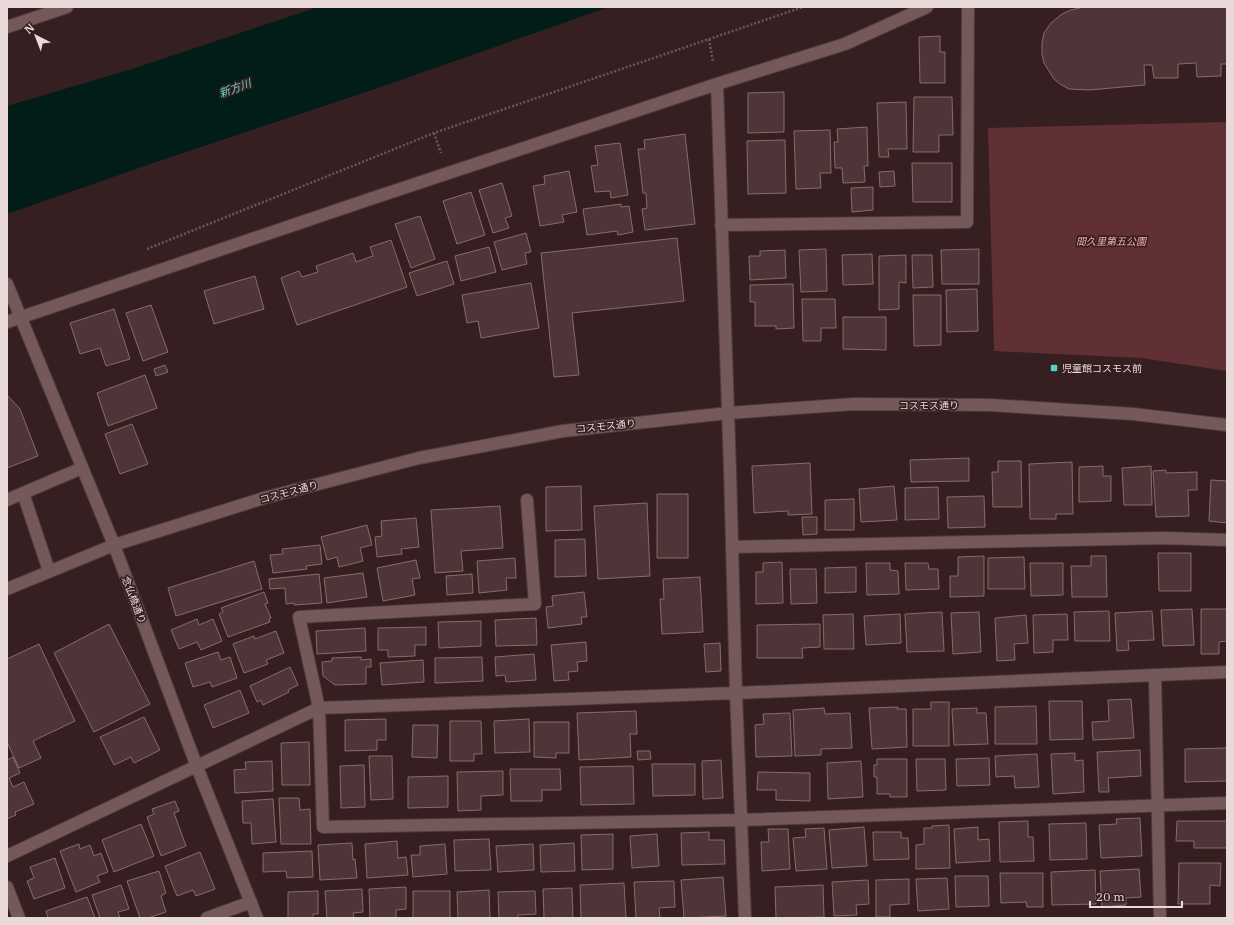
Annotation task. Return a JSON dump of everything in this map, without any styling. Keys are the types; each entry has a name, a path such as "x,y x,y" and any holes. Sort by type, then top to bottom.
{"street":[{"path":"7,27 45,10 66,7"},
{"path":"7,322 377,196 717,84 845,44 927,7"},
{"path":"721,225 967,222 968,7"},
{"path":"717,84 736,693 745,918"},
{"name":"念仏橋通り","path":"7,284 114,545 197,767 257,918"},
{"name":"コスモス通り","path":"7,589 114,545 264,498 419,458 564,431 728,413 854,404 990,405 1133,414 1227,426"},
{"path":"7,500 82,468"},
{"path":"23,493 49,571"},
{"path":"527,500 535,604 299,617 318,708 323,827 741,820 1227,803"},
{"path":"732,547 1156,538 1227,540"},
{"path":"7,856 197,767 318,708 736,693 1227,672"},
{"path":"1155,675 1160,918"},
{"path":"7,887 19,918"},
{"path":"207,918 251,902"}],"path":[{"path":"143,251 434,132 803,7"}],"green space":[{"name":"間久里第五公園","path":"1227,122 1227,371 1141,358 994,351 988,128"}],"water":[{"name":"新方川","path":"318,7 609,7 372,90 156,162 7,214 7,106 132,69"}],"building":[{"path":"1080,7 1227,7 1227,64 1221,64 1221,76 1197,77 1196,63 1178,64 1178,78 1154,78 1152,65 1144,65 1145,85 1089,90 1069,89 1054,79 1044,63 1042,43 1044,33 1051,23 1062,14"},
{"path":"940,36 940,52 945,52 945,83 920,83 919,37"},
{"path":"784,92 784,132 748,133 748,93"},
{"path":"914,97 952,97 953,135 939,135 939,152 913,152"},
{"path":"906,102 907,149 888,149 889,157 879,157 877,103"},
{"path":"867,127 868,166 864,166 865,182 843,183 842,168 835,168 834,142 838,142 837,129"},
{"path":"830,130 831,173 820,173 821,188 796,189 794,131"},
{"path":"685,134 695,224 645,230 642,209 647,208 646,193 643,193 638,149 645,149 644,140"},
{"path":"785,140 786,193 748,194 747,141"},
{"path":"620,143 628,195 611,198 610,191 595,192 591,166 598,165 595,146"},
{"path":"912,163 952,163 952,202 913,202"},
{"path":"569,171 577,212 562,215 564,222 540,226 533,186 545,184 544,176"},
{"path":"894,171 895,186 880,187 879,172"},
{"path":"502,183 512,216 505,218 509,228 493,233 479,190"},
{"path":"873,187 873,210 852,212 851,188"},
{"path":"471,192 485,235 457,244 443,201"},
{"path":"621,204 621,207 629,206 633,232 618,235 617,231 587,235 583,209"},
{"path":"420,216 435,259 411,268 395,224"},
{"path":"526,233 531,252 525,253 527,264 502,270 494,242"},
{"path":"677,238 684,301 572,313 579,375 554,377 541,253"},
{"path":"391,240 407,287 297,325 281,278 299,271 302,277 318,272 316,266 353,253 356,262 373,256 370,247"},
{"path":"489,247 496,272 461,281 455,256"},
{"path":"826,249 827,291 801,292 799,250"},
{"path":"979,249 979,284 942,284 941,250"},
{"path":"785,250 786,278 750,280 749,256 760,256 760,251"},
{"path":"872,254 873,284 843,285 842,255"},
{"path":"906,255 906,283 899,282 899,309 879,310 879,256"},
{"path":"912,255 932,255 933,287 913,288"},
{"path":"447,261 454,284 417,296 409,273"},
{"path":"255,276 264,309 214,324 204,291"},
{"path":"531,283 539,328 481,338 478,321 467,323 462,295"},
{"path":"793,284 794,328 776,329 776,326 755,326 755,302 750,302 750,285"},
{"path":"977,289 978,331 947,332 946,290"},
{"path":"913,295 941,295 941,345 914,346"},
{"path":"802,299 835,299 836,328 821,328 821,341 803,341"},
{"path":"151,305 168,352 143,361 126,313"},
{"path":"114,309 130,359 106,366 100,348 80,354 70,323"},
{"path":"843,317 886,317 886,350 843,349"},
{"path":"165,365 168,372 156,376 154,369"},
{"path":"145,375 157,408 108,426 97,393"},
{"path":"7,395 20,409 38,456 7,468"},
{"path":"132,424 148,464 120,474 105,434"},
{"path":"969,458 969,481 911,482 910,460"},
{"path":"998,461 1021,461 1022,507 993,507 992,472 998,472"},
{"path":"1072,462 1073,514 1056,514 1056,519 1030,519 1029,464"},
{"path":"810,463 812,514 788,515 788,511 754,513 752,466"},
{"path":"1103,466 1103,476 1111,476 1111,501 1079,502 1079,467"},
{"path":"1151,466 1152,505 1124,505 1122,468"},
{"path":"1166,470 1166,473 1197,472 1197,490 1188,490 1189,516 1156,517 1153,471"},
{"path":"1211,480 1227,481 1227,523 1209,521"},
{"path":"581,486 582,530 546,531 546,487"},
{"path":"894,486 897,520 861,522 859,489"},
{"path":"938,487 939,519 905,520 905,488"},
{"path":"657,494 688,494 688,558 657,558"},
{"path":"984,496 985,527 948,528 947,497"},
{"path":"854,499 854,530 825,530 825,500"},
{"path":"647,503 650,576 598,579 594,506"},
{"path":"500,506 503,548 461,551 463,571 435,573 431,510"},
{"path":"802,517 817,517 817,534 803,535"},
{"path":"416,518 419,547 401,549 402,554 377,557 375,537 382,536 381,521"},
{"path":"367,525 372,545 360,548 363,561 339,567 337,557 327,560 321,537"},
{"path":"585,539 586,576 555,577 555,540"},
{"path":"320,545 322,564 306,566 307,569 273,573 270,555 283,554 282,549"},
{"path":"1158,553 1191,553 1191,591 1159,591"},
{"path":"984,556 984,596 950,597 950,576 958,576 958,557"},
{"path":"1091,556 1106,556 1107,597 1072,597 1071,566 1091,566"},
{"path":"1024,557 1025,589 988,589 988,558"},
{"path":"515,558 516,578 506,578 507,590 479,593 477,561"},
{"path":"416,560 420,578 412,579 415,595 383,601 377,568"},
{"path":"254,561 262,589 176,616 168,588"},
{"path":"782,562 783,603 756,604 756,572 763,572 763,563"},
{"path":"866,563 890,563 890,570 898,571 899,594 867,595"},
{"path":"905,563 928,563 929,569 938,569 939,589 906,590"},
{"path":"1030,563 1063,563 1063,595 1031,596"},
{"path":"856,567 856,592 825,593 825,568"},
{"path":"790,569 816,569 817,603 791,604"},
{"path":"363,573 367,597 327,603 324,578"},
{"path":"319,574 322,603 294,605 294,603 286,604 285,588 270,589 269,579"},
{"path":"472,574 473,593 447,595 446,576"},
{"path":"700,577 703,632 662,634 660,599 664,599 663,579"},
{"path":"264,592 268,603 265,604 271,618 269,619 270,622 228,637 219,614 223,612 221,608"},
{"path":"584,592 587,617 581,617 582,624 548,628 546,607 553,606 552,596"},
{"path":"1192,609 1194,645 1163,646 1161,610"},
{"path":"1201,609 1227,609 1227,641 1219,642 1219,654 1201,654"},
{"path":"1109,611 1110,641 1075,641 1074,612"},
{"path":"1152,611 1154,640 1128,641 1129,650 1117,651 1115,613"},
{"path":"942,612 944,651 907,652 905,614"},
{"path":"979,612 981,652 953,654 951,613"},
{"path":"853,614 854,649 824,649 823,615"},
{"path":"900,614 901,643 866,645 864,616"},
{"path":"1067,614 1068,640 1053,640 1053,652 1034,653 1033,615"},
{"path":"1026,615 1028,643 1014,644 1015,660 997,661 995,618"},
{"path":"536,618 537,645 496,646 495,620"},
{"path":"197,619 199,625 213,619 222,641 201,650 197,642 179,649 171,630"},
{"path":"481,621 481,646 439,648 438,622"},
{"path":"109,624 150,704 94,732 54,653"},
{"path":"820,624 820,647 802,648 803,658 757,658 757,625"},
{"path":"426,627 426,645 415,645 415,656 388,657 388,650 378,650 378,628"},
{"path":"365,628 366,651 317,654 316,631"},
{"path":"276,631 284,653 266,660 268,664 244,673 233,644 254,636 255,639"},
{"path":"586,642 587,661 577,662 578,671 568,672 569,680 554,681 551,645"},
{"path":"720,643 721,671 706,672 704,644"},
{"path":"39,644 75,721 33,741 41,758 19,768 7,742 7,659"},
{"path":"218,652 221,660 230,657 237,678 212,687 210,682 193,687 185,663"},
{"path":"534,654 536,680 506,682 505,675 496,676 495,657"},
{"path":"361,657 361,660 371,659 371,667 366,667 366,684 335,685 323,676 322,662 332,661 332,658"},
{"path":"482,657 483,681 435,683 435,658"},
{"path":"423,660 424,682 382,685 380,663"},
{"path":"290,667 298,685 288,690 289,692 263,705 261,700 257,702 250,686"},
{"path":"240,690 249,713 213,728 204,705"},
{"path":"1131,699 1134,738 1093,740 1092,722 1109,721 1108,700"},
{"path":"1049,701 1082,701 1083,739 1050,740"},
{"path":"931,702 949,702 949,746 913,746 913,709 931,709"},
{"path":"1036,706 1037,744 995,744 995,707"},
{"path":"898,707 897,709 906,709 907,747 872,749 869,708"},
{"path":"824,708 825,714 850,713 852,748 821,749 821,755 795,756 793,710"},
{"path":"977,708 977,713 986,713 988,744 954,745 952,709"},
{"path":"636,711 637,734 630,734 631,757 579,760 577,713"},
{"path":"790,713 792,756 756,757 755,725 764,724 763,714"},
{"path":"144,717 160,750 134,763 131,757 114,765 100,737"},
{"path":"386,719 386,740 377,740 377,750 345,751 345,720"},
{"path":"529,719 530,752 495,753 494,721"},
{"path":"450,721 481,721 482,754 474,754 474,761 450,761"},
{"path":"534,722 569,722 569,753 556,753 556,758 534,757"},
{"path":"413,725 438,725 437,758 412,757"},
{"path":"309,742 310,785 282,785 281,743"},
{"path":"1227,748 1227,781 1185,782 1185,749"},
{"path":"1140,750 1141,776 1108,778 1109,792 1099,792 1097,752"},
{"path":"637,751 650,751 651,759 638,760"},
{"path":"1075,753 1075,761 1083,760 1084,792 1053,794 1051,754"},
{"path":"1037,754 1039,787 1015,788 1014,776 996,777 995,756"},
{"path":"369,756 392,756 393,799 371,800"},
{"path":"13,757 20,773 9,778 13,787 24,782 34,804 15,812 16,815 7,819 7,760"},
{"path":"989,758 990,785 957,786 956,759"},
{"path":"877,759 907,759 907,797 890,797 890,794 877,794 877,777 874,777 874,765 877,765"},
{"path":"916,759 945,759 946,790 917,791"},
{"path":"721,760 723,798 703,799 702,761"},
{"path":"272,761 273,791 235,793 234,770 246,769 245,762"},
{"path":"861,761 863,797 828,799 827,763"},
{"path":"652,764 695,764 695,795 653,796"},
{"path":"364,765 365,807 341,808 340,766"},
{"path":"633,766 634,804 581,805 580,767"},
{"path":"510,769 560,769 561,790 542,790 542,801 511,801"},
{"path":"503,771 503,795 481,796 481,810 458,811 457,772"},
{"path":"758,772 810,773 810,801 776,800 776,790 757,790"},
{"path":"448,776 448,807 408,808 408,777"},
{"path":"279,798 299,798 300,810 310,809 311,844 281,844"},
{"path":"273,799 276,842 252,844 251,823 243,823 242,801"},
{"path":"175,801 179,811 174,813 186,846 161,856 147,817 154,814 152,809"},
{"path":"1140,818 1142,856 1101,858 1099,825 1117,824 1116,819"},
{"path":"1028,821 1028,837 1033,837 1034,861 1000,862 999,822"},
{"path":"1177,821 1227,821 1227,848 1194,848 1194,841 1176,841"},
{"path":"1086,823 1087,859 1050,860 1049,824"},
{"path":"141,824 154,856 114,872 102,840"},
{"path":"949,825 950,868 916,869 916,845 924,844 924,828"},
{"path":"864,827 867,866 832,868 829,830"},
{"path":"978,827 978,840 989,839 990,861 956,863 954,829"},
{"path":"824,828 827,869 796,871 793,838 806,837 805,829"},
{"path":"768,829 788,829 790,869 762,871 761,842 769,842"},
{"path":"709,832 709,840 724,840 725,864 682,865 681,833"},
{"path":"873,832 901,832 901,838 908,838 909,859 874,860"},
{"path":"613,834 613,869 582,870 581,835"},
{"path":"657,834 659,866 632,868 630,836"},
{"path":"489,839 491,870 455,871 454,840"},
{"path":"397,841 398,858 406,857 408,875 367,878 365,844"},
{"path":"352,843 353,860 355,859 357,878 320,880 318,845"},
{"path":"574,843 575,871 541,872 540,845"},
{"path":"79,844 80,849 90,845 94,856 101,853 108,872 97,876 100,882 76,892 60,851"},
{"path":"445,844 447,874 413,877 411,855 420,855 420,846"},
{"path":"533,844 534,870 498,872 496,846"},
{"path":"312,851 313,877 287,878 286,871 263,872 263,853"},
{"path":"200,852 215,889 196,896 193,890 177,896 165,866"},
{"path":"55,858 65,888 34,899 27,881 34,878 30,867"},
{"path":"1179,863 1221,863 1220,886 1210,885 1210,904 1178,904"},
{"path":"1139,869 1141,897 1126,898 1126,905 1102,907 1100,871"},
{"path":"1095,870 1096,904 1052,905 1051,872"},
{"path":"159,871 166,893 161,896 166,912 148,918 140,918 127,881"},
{"path":"1000,873 1043,873 1043,907 1027,907 1026,902 1001,903"},
{"path":"955,876 988,876 989,906 956,907"},
{"path":"723,877 726,916 684,918 681,880"},
{"path":"947,878 949,909 918,911 916,879"},
{"path":"909,879 909,904 890,905 890,917 876,917 876,880"},
{"path":"868,880 869,904 856,905 857,915 834,916 832,882"},
{"path":"674,881 675,907 659,908 660,918 636,918 634,882"},
{"path":"624,883 626,918 581,918 580,885"},
{"path":"121,885 129,909 118,912 120,918 100,918 92,895"},
{"path":"823,885 824,917 776,918 775,887"},
{"path":"406,887 406,909 396,910 396,918 370,918 369,889"},
{"path":"572,888 573,918 544,918 543,889"},
{"path":"362,889 363,912 353,913 354,918 327,918 325,891"},
{"path":"489,890 490,918 458,918 457,892"},
{"path":"318,891 318,914 313,914 313,918 288,918 288,892"},
{"path":"413,891 450,891 450,918 413,918"},
{"path":"535,891 536,914 518,915 518,918 499,918 498,892"},
{"path":"87,897 95,918 48,918 46,911"}],"place":[{"name":"児童館コスモス前","path":"1054,368"}]}
